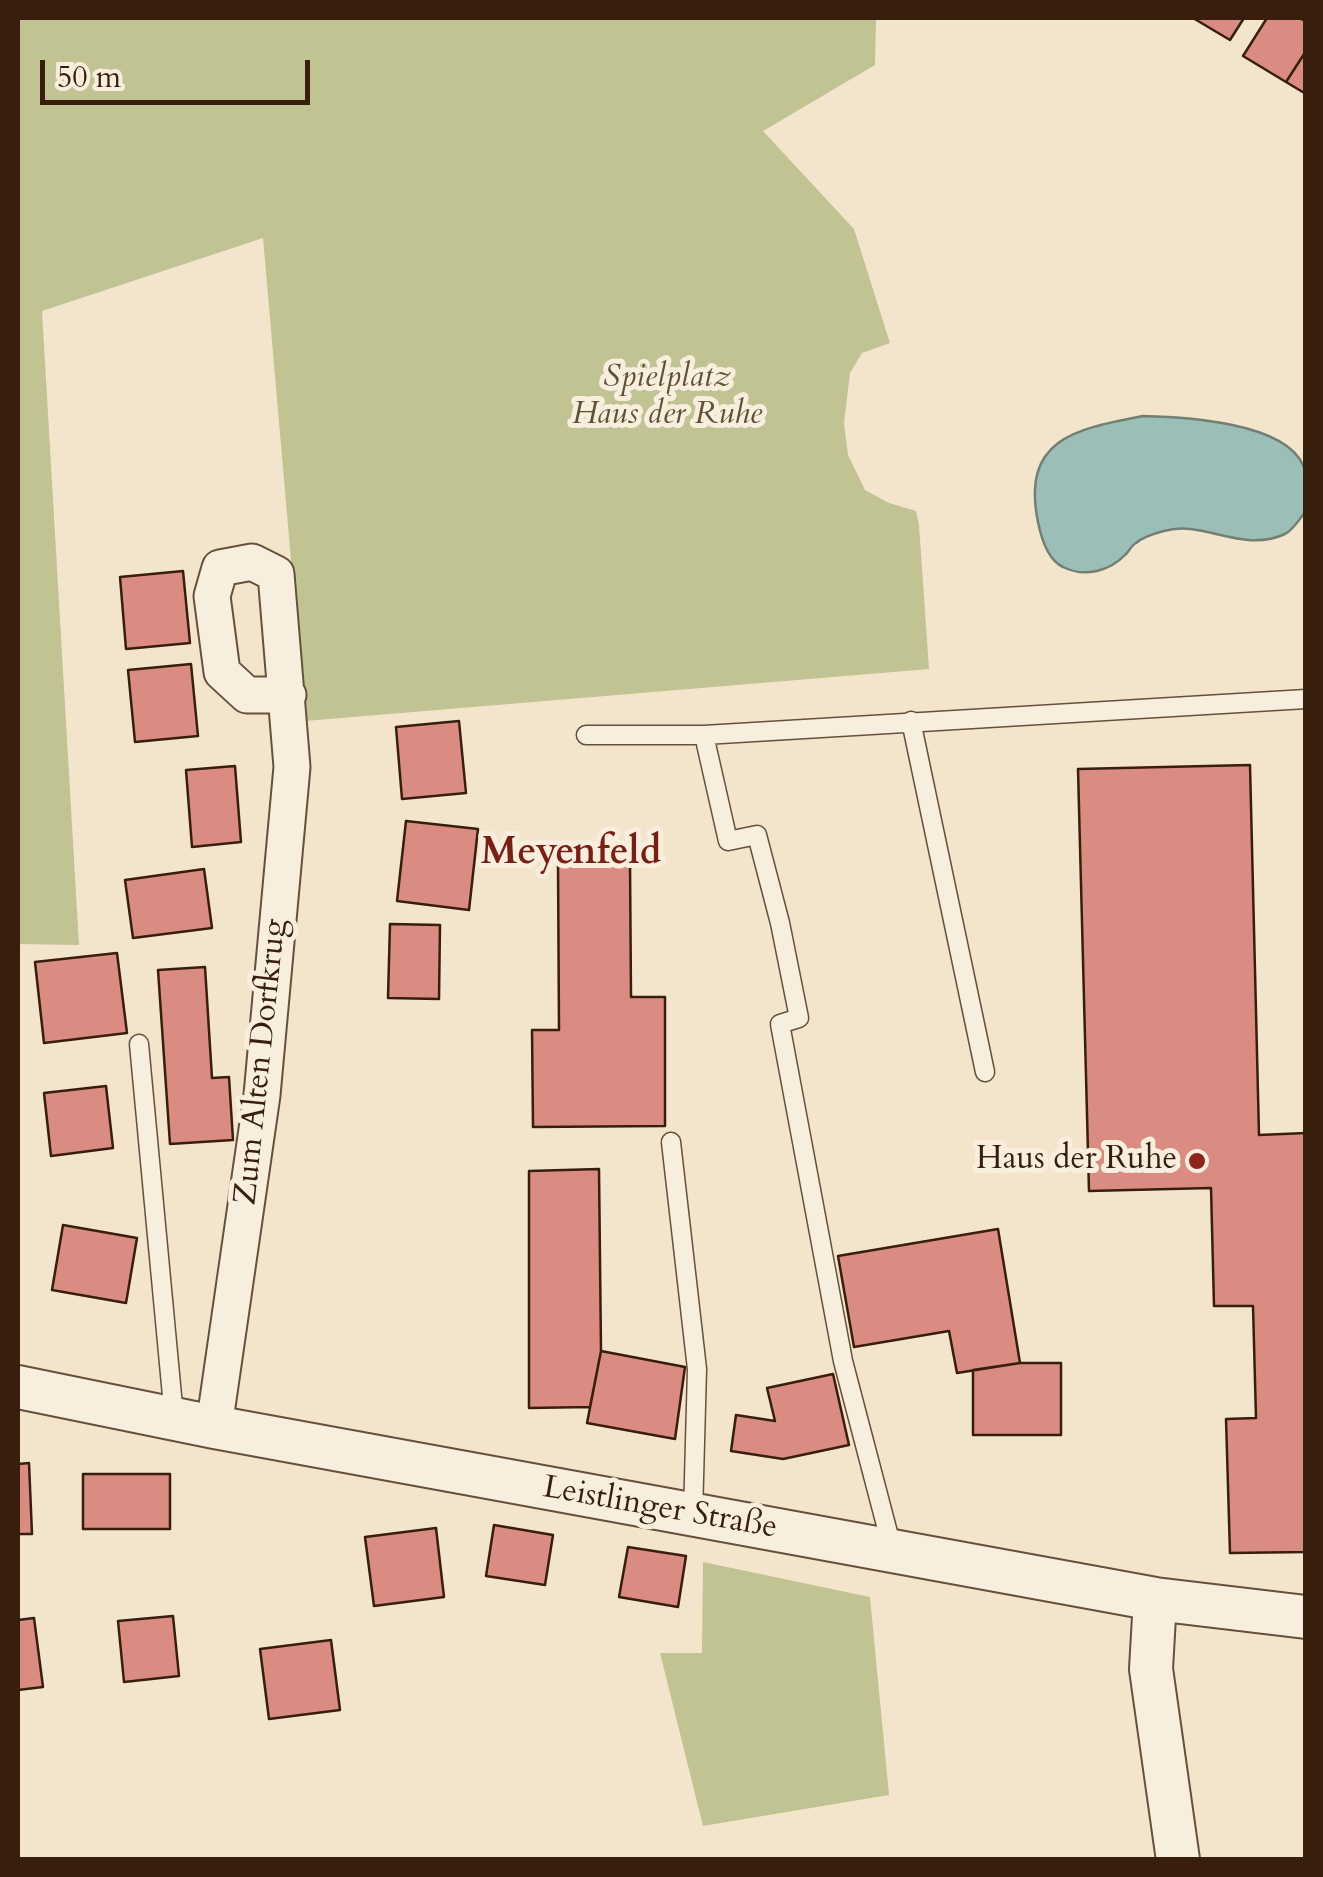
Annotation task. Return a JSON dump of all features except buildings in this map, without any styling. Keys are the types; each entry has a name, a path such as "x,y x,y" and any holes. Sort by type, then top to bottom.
{"street":[{"name":"Zum Alten Dorfkrug","path":"194,1423 262,1095 292,767 288,696"},
{"name":"Leistlinger Straße","path":"18,1386 194,1423 1155,1599 1306,1617"},
{"path":"1155,1599 1151,1669 1178,1860"}],"lane":[{"path":"586,735 704,735 1306,699"},
{"path":"911,721 985,1072"},
{"path":"704,735 728,841 757,835 780,924 799,1018 780,1024 843,1361 892,1551"},
{"path":"139,1044 194,1423"},
{"path":"671,1142 697,1369 693,1515"}],"green space":[{"name":"Spielplatz Haus der Ruhe","path":"18,18 876,18 875,65 763,131 854,229 890,343 862,353 850,373 844,423 848,455 865,490 916,511 929,669 305,721 263,238 42,311 79,945 18,944"},
{"path":"703,1562 870,1597 889,1795 703,1826 660,1653 702,1653"}],"water":[{"path":"1143,416 1231,425 1276,439 1303,465 1307,482 1305,512 1288,532 1269,539 1238,539 1178,529 1142,539 1105,568 1080,572 1063,567 1049,554 1038,522 1035,494 1038,472 1046,455 1076,433"}],"place":[{"name":"Haus der Ruhe","path":"1197,1161"}],"district":[{"name":"Meyenfeld","path":"571,854"}]}
